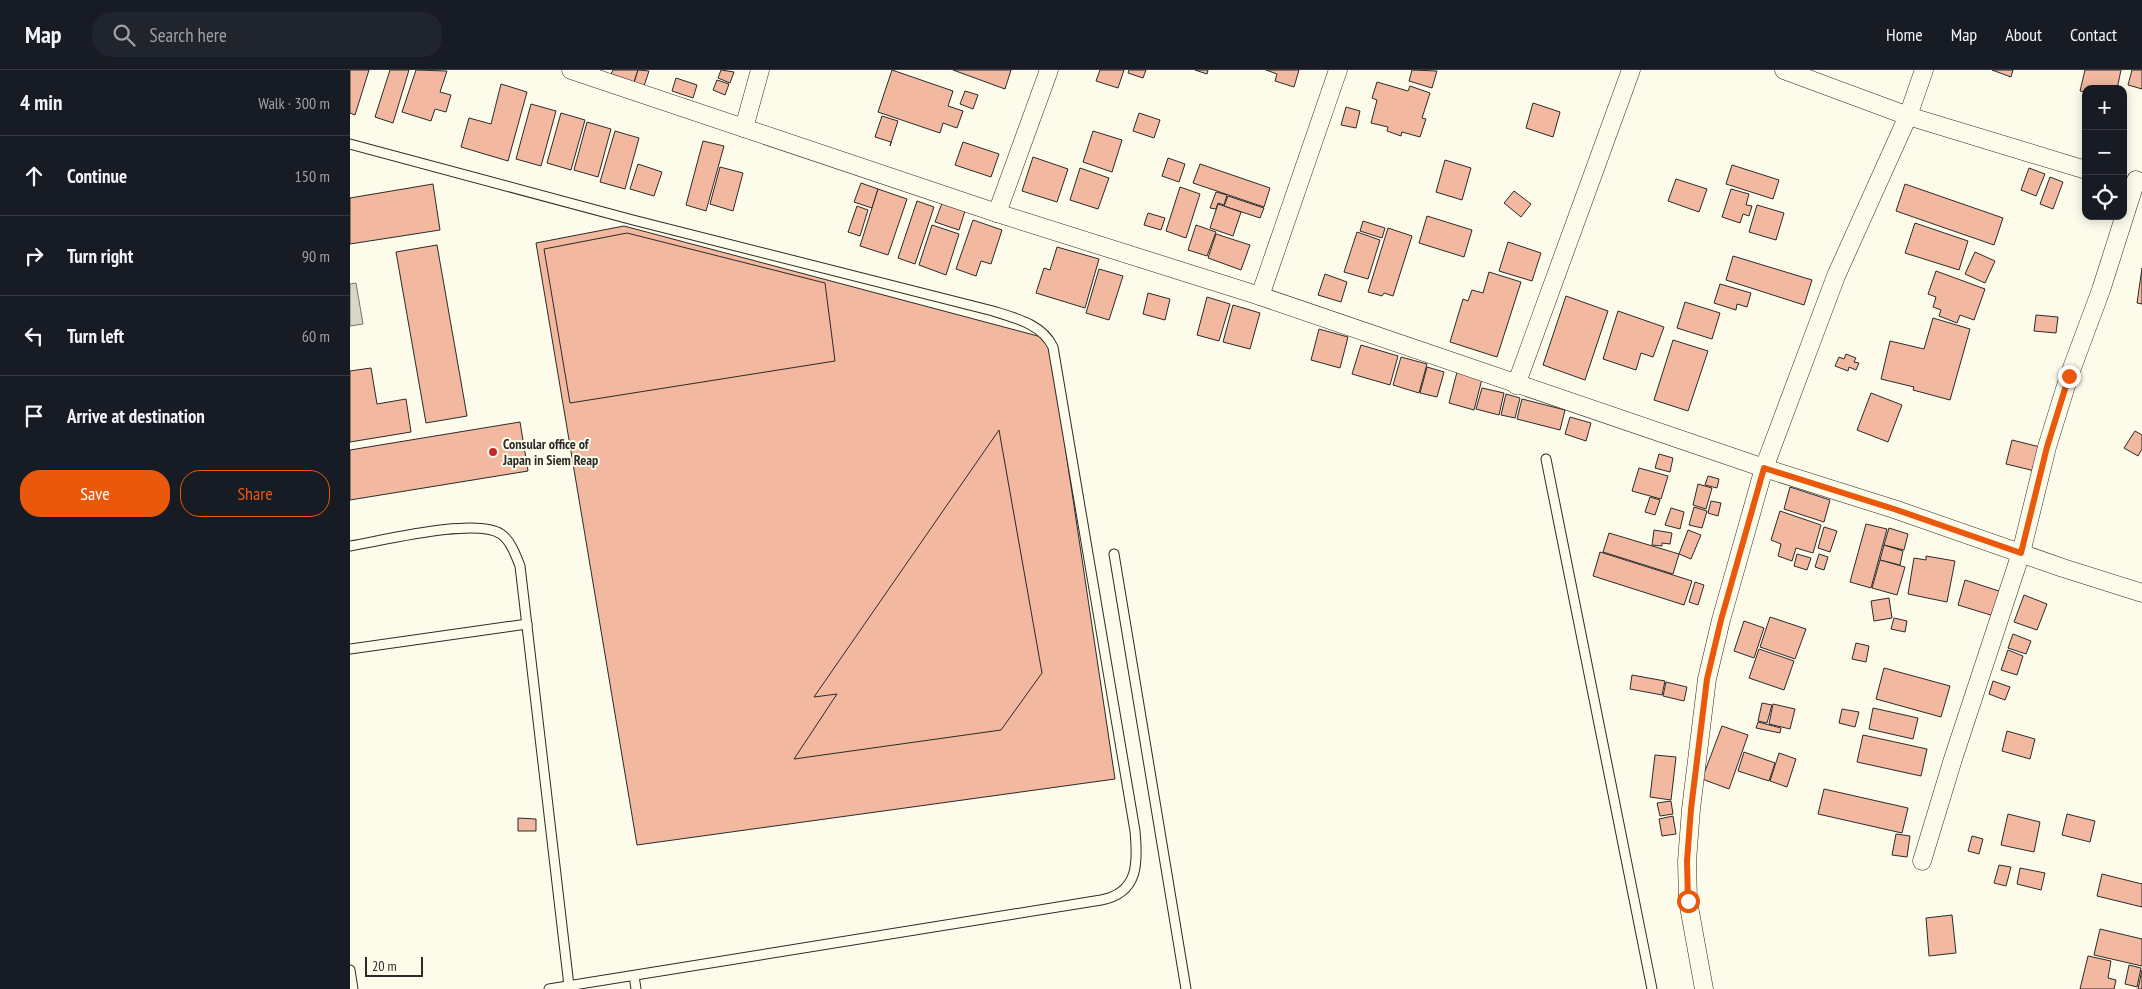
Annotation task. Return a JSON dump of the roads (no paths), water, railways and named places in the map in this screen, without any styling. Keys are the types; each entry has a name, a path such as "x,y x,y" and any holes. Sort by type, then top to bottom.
{"street":[{"path":"571,70 997,213 1260,296 1516,385 1764,468 1894,509 2142,593"},
{"path":"744,128 760,70"},
{"path":"997,213 1049,70"},
{"path":"1260,296 1338,70"},
{"path":"1516,385 1631,70"},
{"path":"1784,70 1908,116 2082,169"},
{"path":"1704,989 1688,901 1687,861 1691,809 1707,679 1721,620 1764,468 1836,276 1908,116 1924,70"},
{"path":"1922,861 1953,759 2021,553 2043,465 2069,376 2101,290 2134,179"}],"lane":[{"path":"350,144 633,220 992,311 1023,321 1044,333 1053,347 1135,831 1137,852 1132,879 1125,889 1107,899 549,989"},
{"path":"1546,459 1652,989"},
{"path":"350,546 478,526 501,534 511,546 520,566 570,986"},
{"path":"1114,554 1186,989"},
{"path":"350,649 527,624"},
{"path":"350,970 353,989"},
{"path":"634,976 636,989"}],"place":[{"name":"Consular office of Japan in Siem Reap","path":"493,452"}]}
